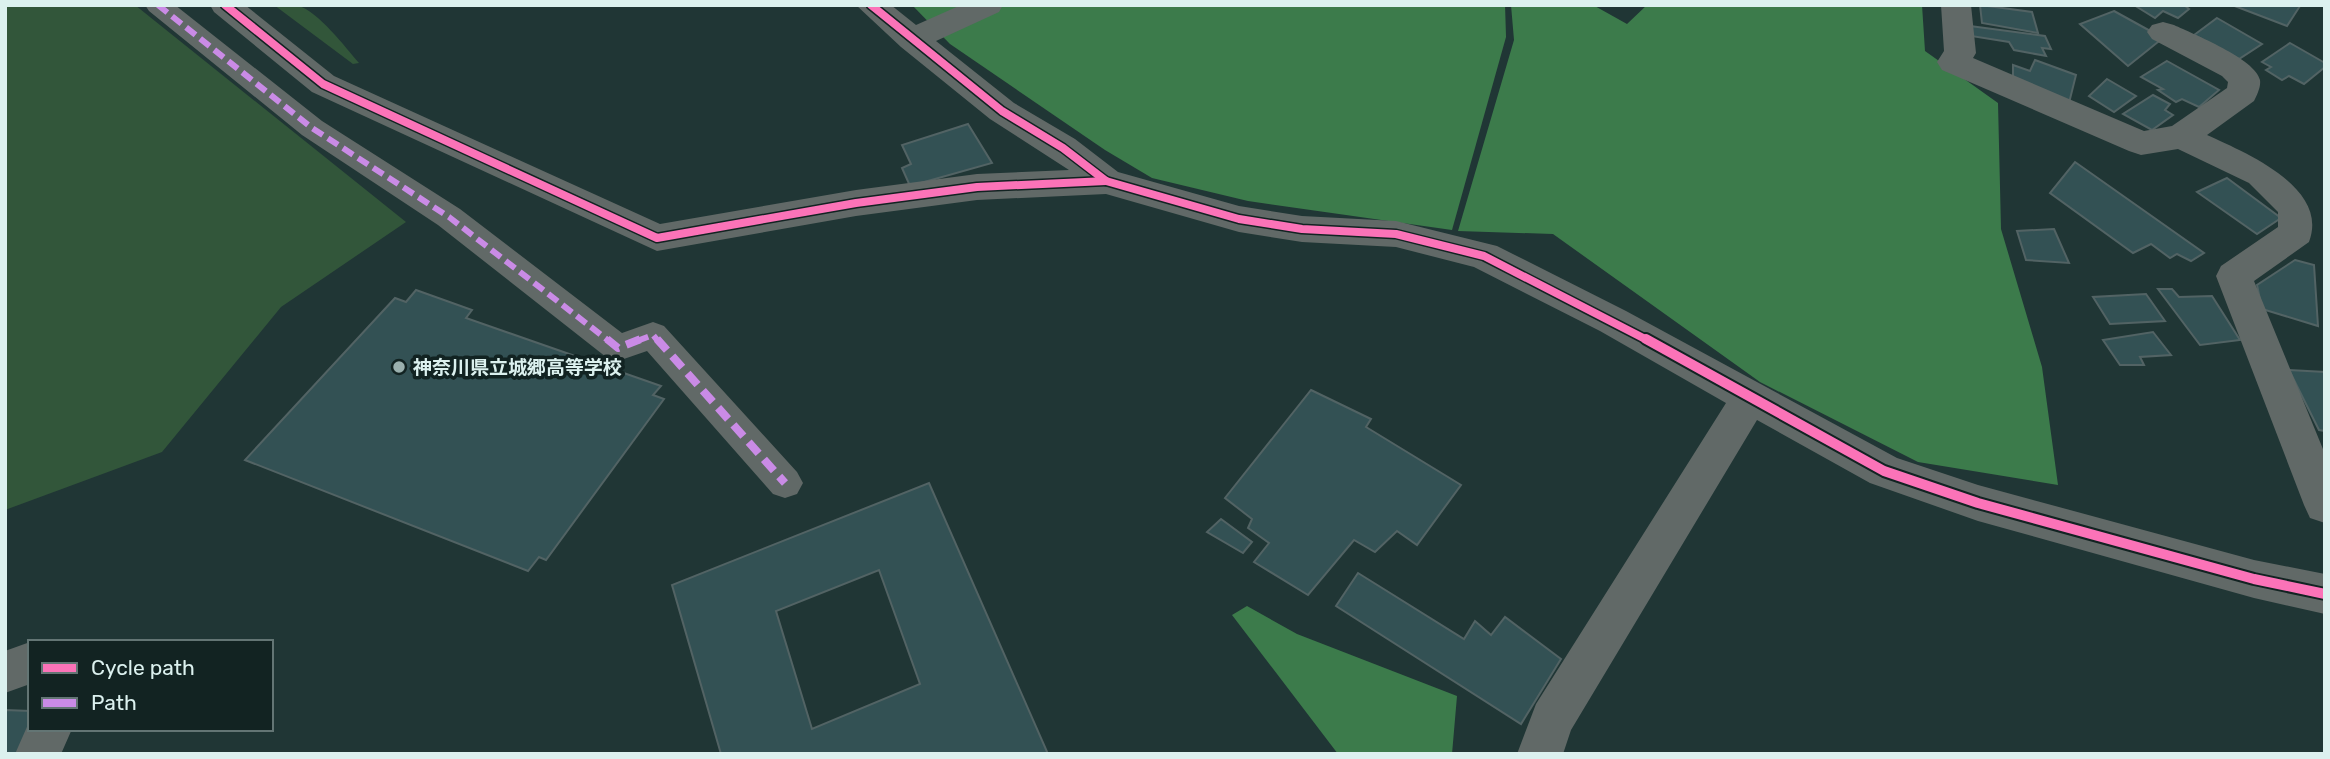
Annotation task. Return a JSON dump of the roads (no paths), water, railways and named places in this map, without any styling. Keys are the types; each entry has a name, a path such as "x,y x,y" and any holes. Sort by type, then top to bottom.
{"street":[{"path":"158,5 313,128 449,217 618,348 653,335 785,483"},
{"path":"225,5 323,83 657,238 856,204 977,187 1106,181 1238,219 1303,229 1396,234 1484,256 1613,321 1884,471 2004,510 2254,579 2325,594"},
{"path":"871,5 1002,111 1063,148 1106,181"},
{"path":"912,40 988,5"},
{"path":"1956,5 1960,53 1953,62 2141,142 2181,137 2242,93 2244,80 2233,68 2163,32"},
{"path":"2181,137 2261,174 2296,208 2296,233 2234,276 2314,451 2325,505"},
{"path":"1539,754 1552,720 1749,398"},
{"path":"5,672 28,664"},
{"path":"38,754 48,731"}],"place":[{"name":"神奈川県立城郷高等学校","path":"399,367"}]}
